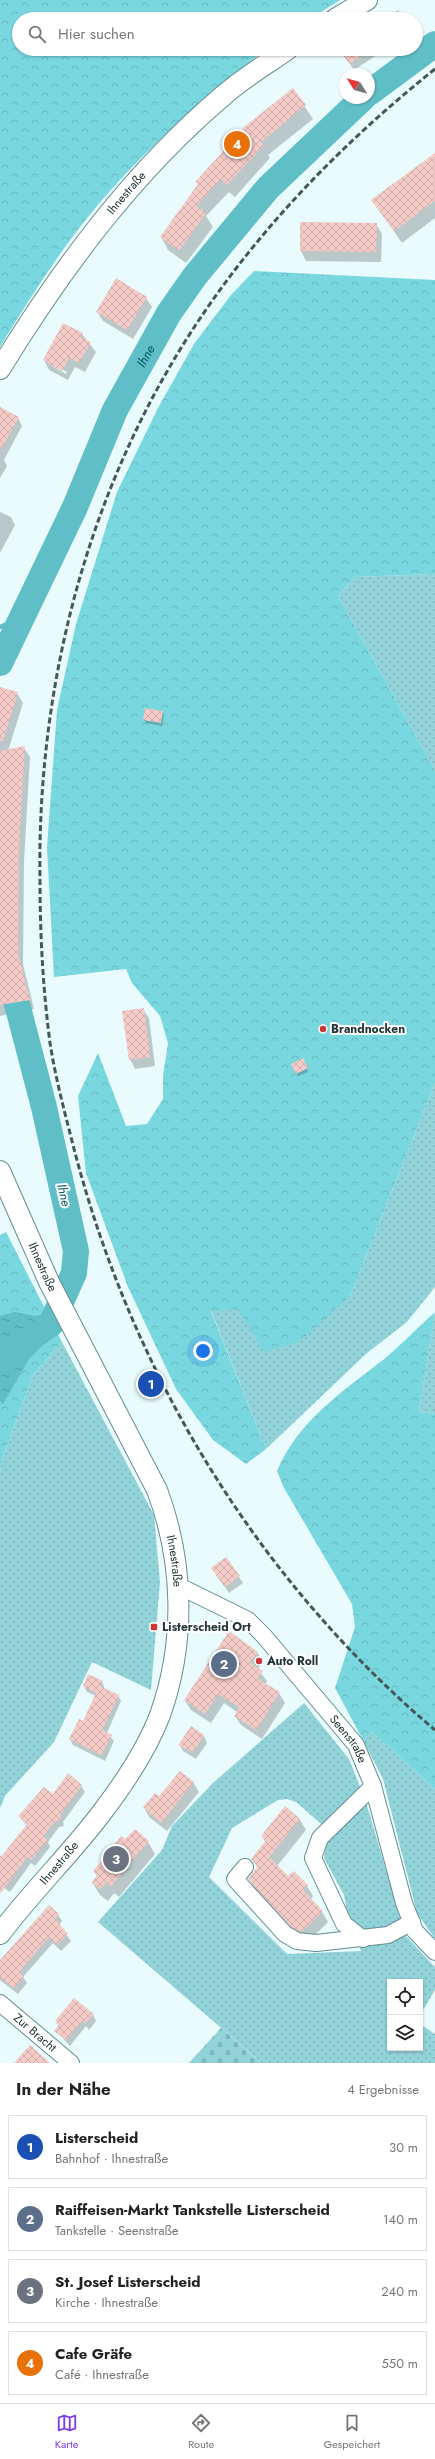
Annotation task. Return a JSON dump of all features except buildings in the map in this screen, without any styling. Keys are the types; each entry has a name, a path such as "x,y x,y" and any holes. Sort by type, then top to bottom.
{"main road":[{"path":"347,12 367,0"},
{"name":"Ihnestraße","path":"0,369 57,280 131,186 224,94 278,56"},
{"name":"Ihnestraße","path":"0,1172 49,1282 157,1490 169,1521 179,1586 172,1667 160,1714 147,1743 103,1812 0,1934"}],"street":[{"name":"Seenstraße","path":"179,1586 248,1620 264,1636 356,1745 373,1786 404,1903 416,1931 435,1952"},
{"path":"363,1939 344,1924 313,1858 320,1838 373,1786"},
{"path":"245,1867 235,1879 285,1934 297,1941 316,1943 363,1939 388,1935 412,1922"},
{"name":"Zur Bracht","path":"0,2003 71,2063"}],"green space":[{"path":"0,0 340,0 321,12 12,12 12,56 257,56 209,95 172,128 137,162 103,199 86,219 56,260 0,347"},
{"path":"254,271 435,280 435,574 355,577 338,596 435,770 435,1083 350,1296 299,1342 264,1352 238,1309 211,1311 266,1449 246,1464 213,1440 176,1389 128,1287 86,1173 78,1096 98,1053 126,1126 147,1124 163,1099 163,1076 168,1043 160,1016 132,983 126,969 54,977 47,847 57,710 76,624 117,492 158,408 194,344 231,295"},
{"path":"435,574 435,770 338,596 355,577"},
{"path":"435,1083 435,1287 407,1322 367,1353 266,1449 211,1310 350,1296"},
{"path":"6,1232 62,1342 33,1375 3,1457 0,1472 0,1235"},
{"path":"435,1312 435,1414 419,1412"},
{"path":"435,1312 419,1412 435,1414 435,1789 372,1732 363,1740 335,1688 355,1627 352,1604 284,1488 277,1471 296,1437 322,1409 390,1354"},
{"path":"62,1342 154,1515 160,1582 151,1690 92,1662 54,1742 5,1796 0,1808 0,1472 3,1457 33,1375"},
{"path":"304,1703 349,1759 366,1802 405,1935 435,1967 435,1990 423,2010 423,1979 387,1979 387,2051 423,2051 423,2026 435,2034 435,2063 262,2063 98,1922 162,1850 172,1826 213,1783","holes":["287,1799 296,1802 328,1830 324,1858 344,1895 348,1917 361,1951 287,1954 209,1877 232,1828 278,1800"]},
{"path":"372,1732 435,1789 435,1939 417,1913 383,1779 363,1740"},
{"path":"221,2028 262,2063 189,2063"}],"water":[{"path":"14,1312 35,1316 45,1314 55,1333 29,1359 3,1404 0,1401 0,1316"}],"waterway":[{"name":"Ihne","path":"423,53 435,44"},
{"name":"Ihne","path":"375,89 419,56"},
{"name":"Ihne","path":"0,663 75,507 115,410 169,313 195,276 268,188 357,104"},
{"path":"0,627 22,618"},
{"name":"Ihne","path":"0,1360 51,1324 74,1273 76,1251 44,1107 17,1004"}],"railway":[{"path":"435,69 396,101 359,135 288,206 255,244 224,284 196,325 169,368 137,427 110,489 88,551 70,616 56,681 46,748 41,814 40,881 41,942 45,1002 54,1067 62,1102 96,1222 126,1305 163,1385 206,1462 255,1536 310,1605 370,1670 435,1730"}],"place":[{"name":"Cafe Gräfe","path":"237,144"},
{"name":"Brandnocken","path":"323,1029"},
{"name":"Listerscheid","path":"151,1384"},
{"name":"Listerscheid Ort","path":"154,1627"},
{"name":"Auto Roll","path":"259,1661"},
{"name":"Raiffeisen-Markt Tankstelle Listerscheid","path":"224,1664"},
{"name":"St. Josef Listerscheid","path":"116,1859"}]}
